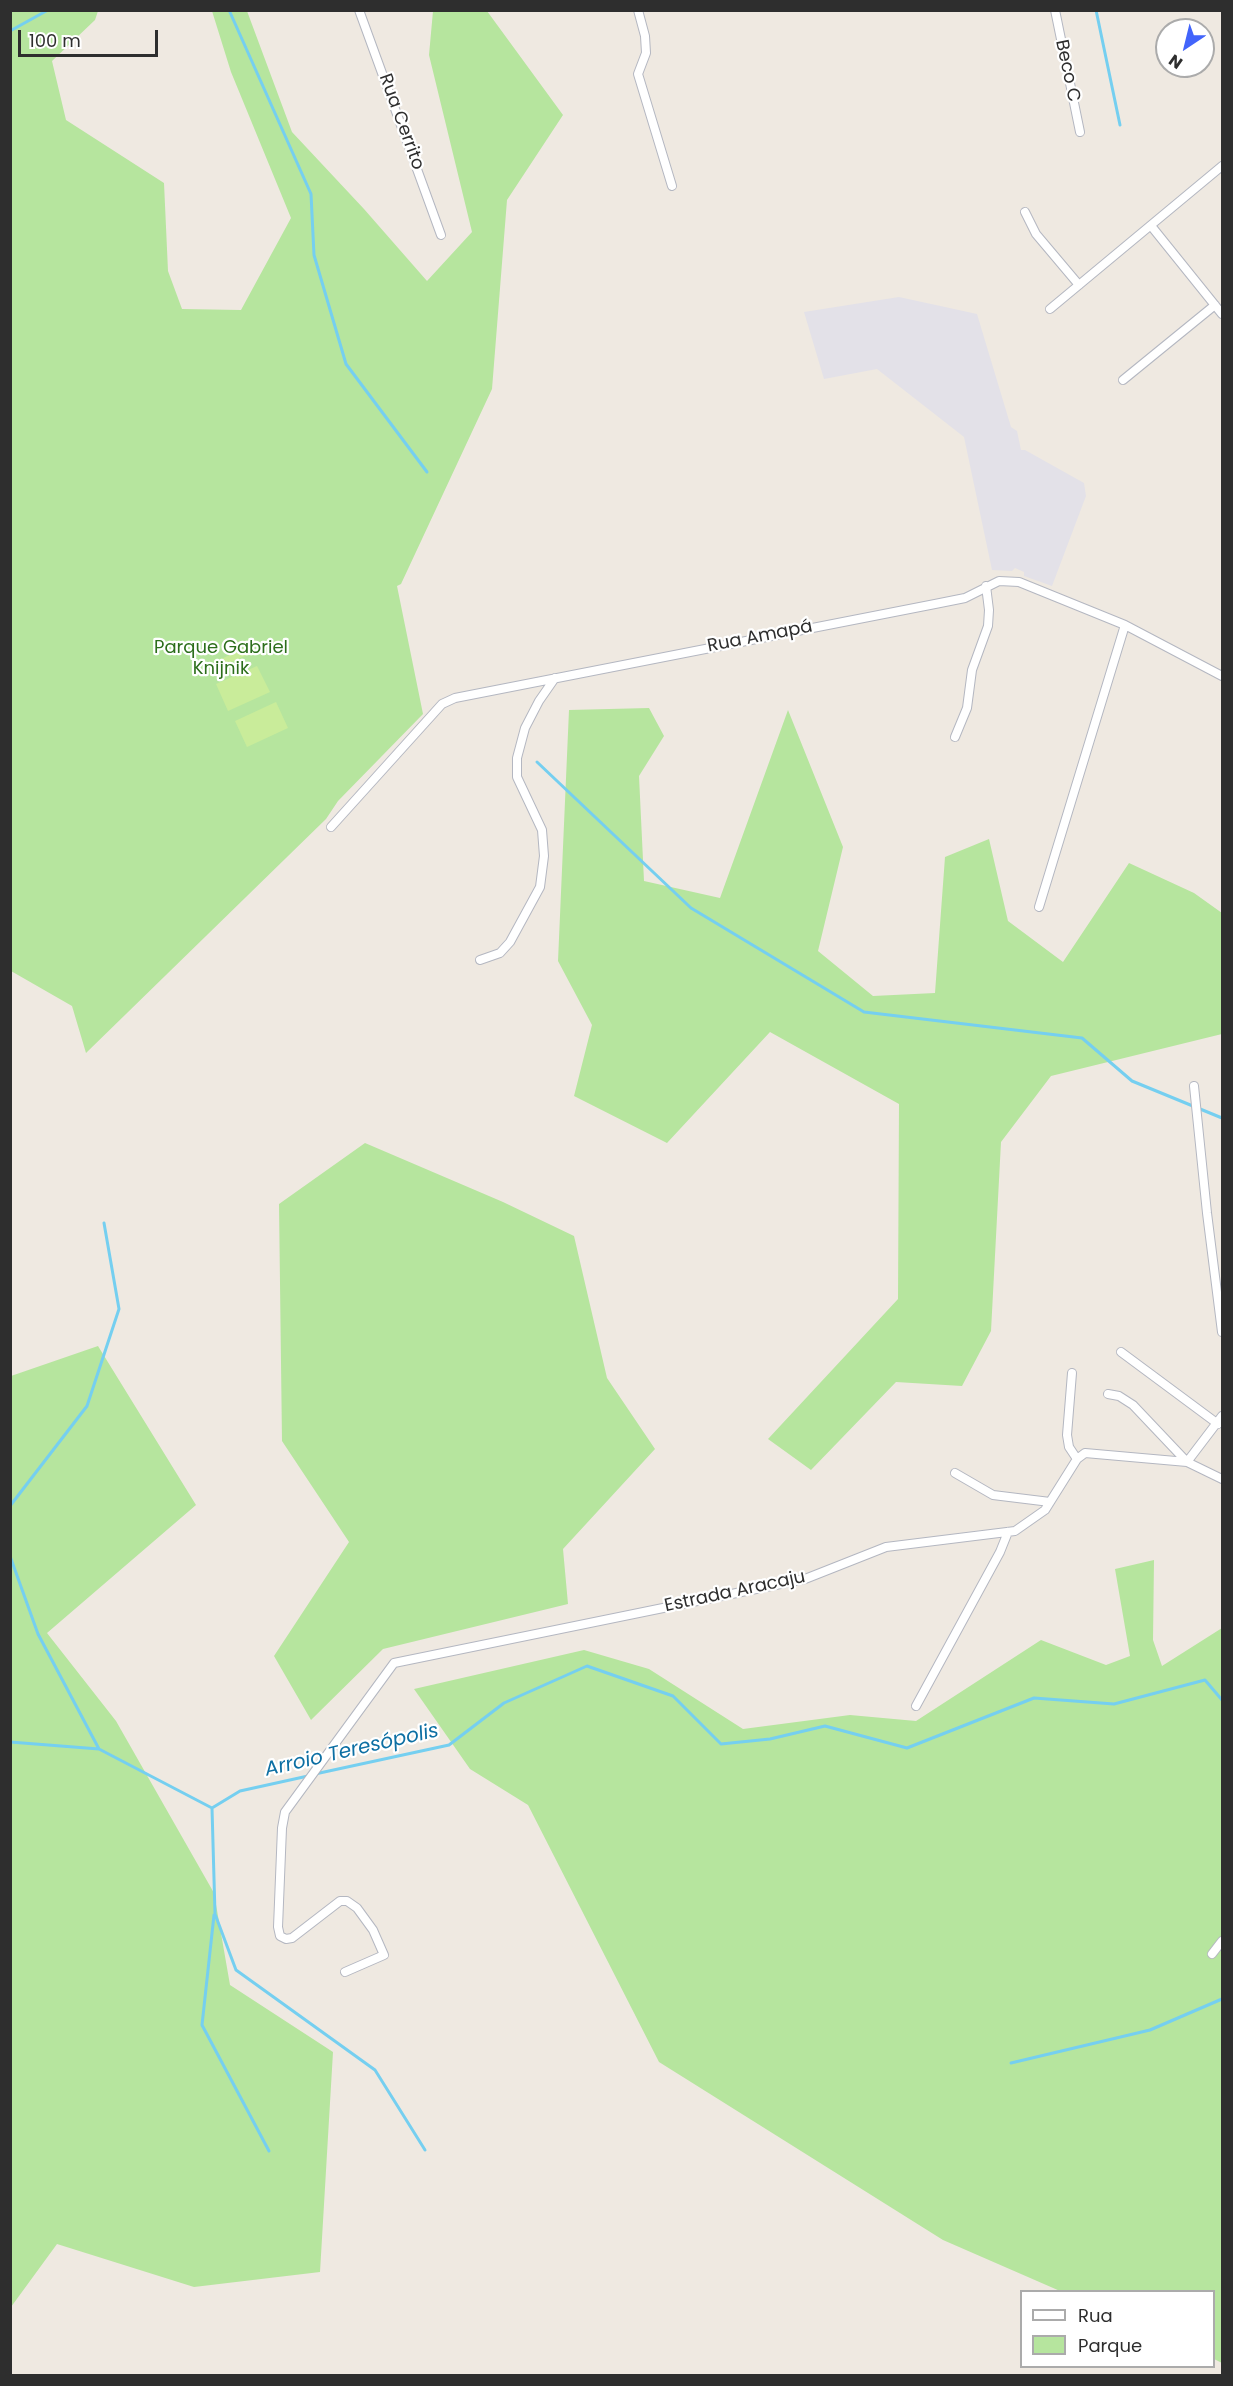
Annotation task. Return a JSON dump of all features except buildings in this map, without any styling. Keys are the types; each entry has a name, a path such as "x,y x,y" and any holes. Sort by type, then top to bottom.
{"street":[{"name":"Rua Cerrito","path":"360,10 441,234"},
{"path":"638,10 645,36 646,53 638,76 672,186"},
{"name":"Beco C","path":"1055,10 1080,132"},
{"path":"1050,309 1152,227 1222,166"},
{"path":"1025,212 1036,234 1079,285"},
{"path":"1152,227 1222,314"},
{"path":"1123,380 1215,305"},
{"name":"Rua Amapá","path":"331,827 442,704 455,698 965,598 999,581 1019,582 1125,625 1222,676"},
{"path":"955,737 967,708 972,670 988,626 986,586"},
{"path":"1040,907 1125,625"},
{"path":"480,960 500,953 510,942 540,887 544,856 542,831 517,777 517,758 530,719 555,678"},
{"path":"1194,1086 1222,1332"},
{"path":"1121,1352 1220,1420 1187,1462"},
{"path":"1072,1372 1067,1435 1069,1447 1077,1459 1085,1453 1187,1462"},
{"path":"1108,1394 1119,1396 1133,1406 1187,1462 1222,1479"},
{"name":"Estrada Aracaju","path":"345,1972 384,1955 373,1930 357,1908 347,1900 340,1901 292,1938 286,1940 280,1936 278,1927 282,1828 285,1812 394,1663 804,1579 886,1546 1015,1531 1045,1510 1077,1459"},
{"path":"955,1473 993,1495 1050,1502"},
{"path":"916,1706 1000,1552 1008,1532"},
{"path":"1212,1954 1222,1941"}],"shaded area":[{"path":"899,297 977,314 1011,427 1017,431 1021,450 1025,450 1084,483 1086,496 1052,586 1024,576 1024,572 1015,568 1012,571 992,570 964,437 877,369 824,379 804,312"}],"green space":[{"name":"Parque Gabriel Knijnik","path":"11,11 98,11 95,20 52,61 66,120 164,183 168,271 182,309 241,310 291,218 231,72 212,11 247,11 292,132 427,281 472,232 429,55 433,11 487,11 563,115 507,200 492,389 401,584 397,586 423,714 338,801 326,819 86,1053 72,1006 11,971"},
{"path":"249,646 252,653 222,666 219,660"},
{"path":"257,666 270,692 228,711 216,684"},
{"path":"276,702 288,728 247,747 235,721"},
{"path":"649,708 664,736 639,776 644,881 720,898 788,710 843,847 818,951 873,996 935,993 945,857 989,839 1008,921 1063,962 1129,863 1194,893 1222,913 1222,1034 1051,1076 1001,1142 991,1331 962,1386 896,1382 811,1470 768,1439 898,1299 899,1104 770,1032 667,1143 574,1096 592,1025 558,961 569,710"},
{"path":"365,1143 503,1202 574,1236 607,1378 655,1449 563,1549 568,1604 383,1649 311,1720 274,1656 349,1542 282,1441 279,1204"},
{"path":"98,1346 196,1505 47,1633 116,1721 214,1893 230,1985 333,2052 320,2272 194,2287 57,2244 11,2307 11,1376"},
{"path":"1154,1560 1153,1640 1162,1666 1222,1628 1222,2363 1215,2360 1215,2290 1058,2290 943,2240 659,2062 528,1805 470,1769 414,1689 584,1650 649,1669 743,1729 850,1715 916,1721 1041,1640 1106,1665 1130,1656 1115,1569"}],"waterway":[{"path":"10,31 48,10"},
{"path":"229,10 311,194 314,255 346,364 427,472"},
{"path":"1096,10 1120,125"},
{"path":"537,762 691,908 864,1012 1082,1038 1132,1081 1222,1118"},
{"path":"10,1506 87,1406 119,1309 104,1223"},
{"path":"10,1556 38,1634 99,1749"},
{"name":"Arroio Teresópolis","path":"315,1774 449,1745 504,1703 587,1666 673,1696 721,1744 770,1739 825,1726 907,1748 1034,1698 1114,1704 1205,1680 1222,1700"},
{"name":"Arroio Teresópolis","path":"10,1742 99,1749 212,1808 240,1791 308,1776"},
{"path":"212,1808 215,1914 236,1970 375,2070 425,2150"},
{"path":"214,1915 202,2025 269,2151"},
{"path":"1011,2063 1150,2030 1222,1999"}]}
